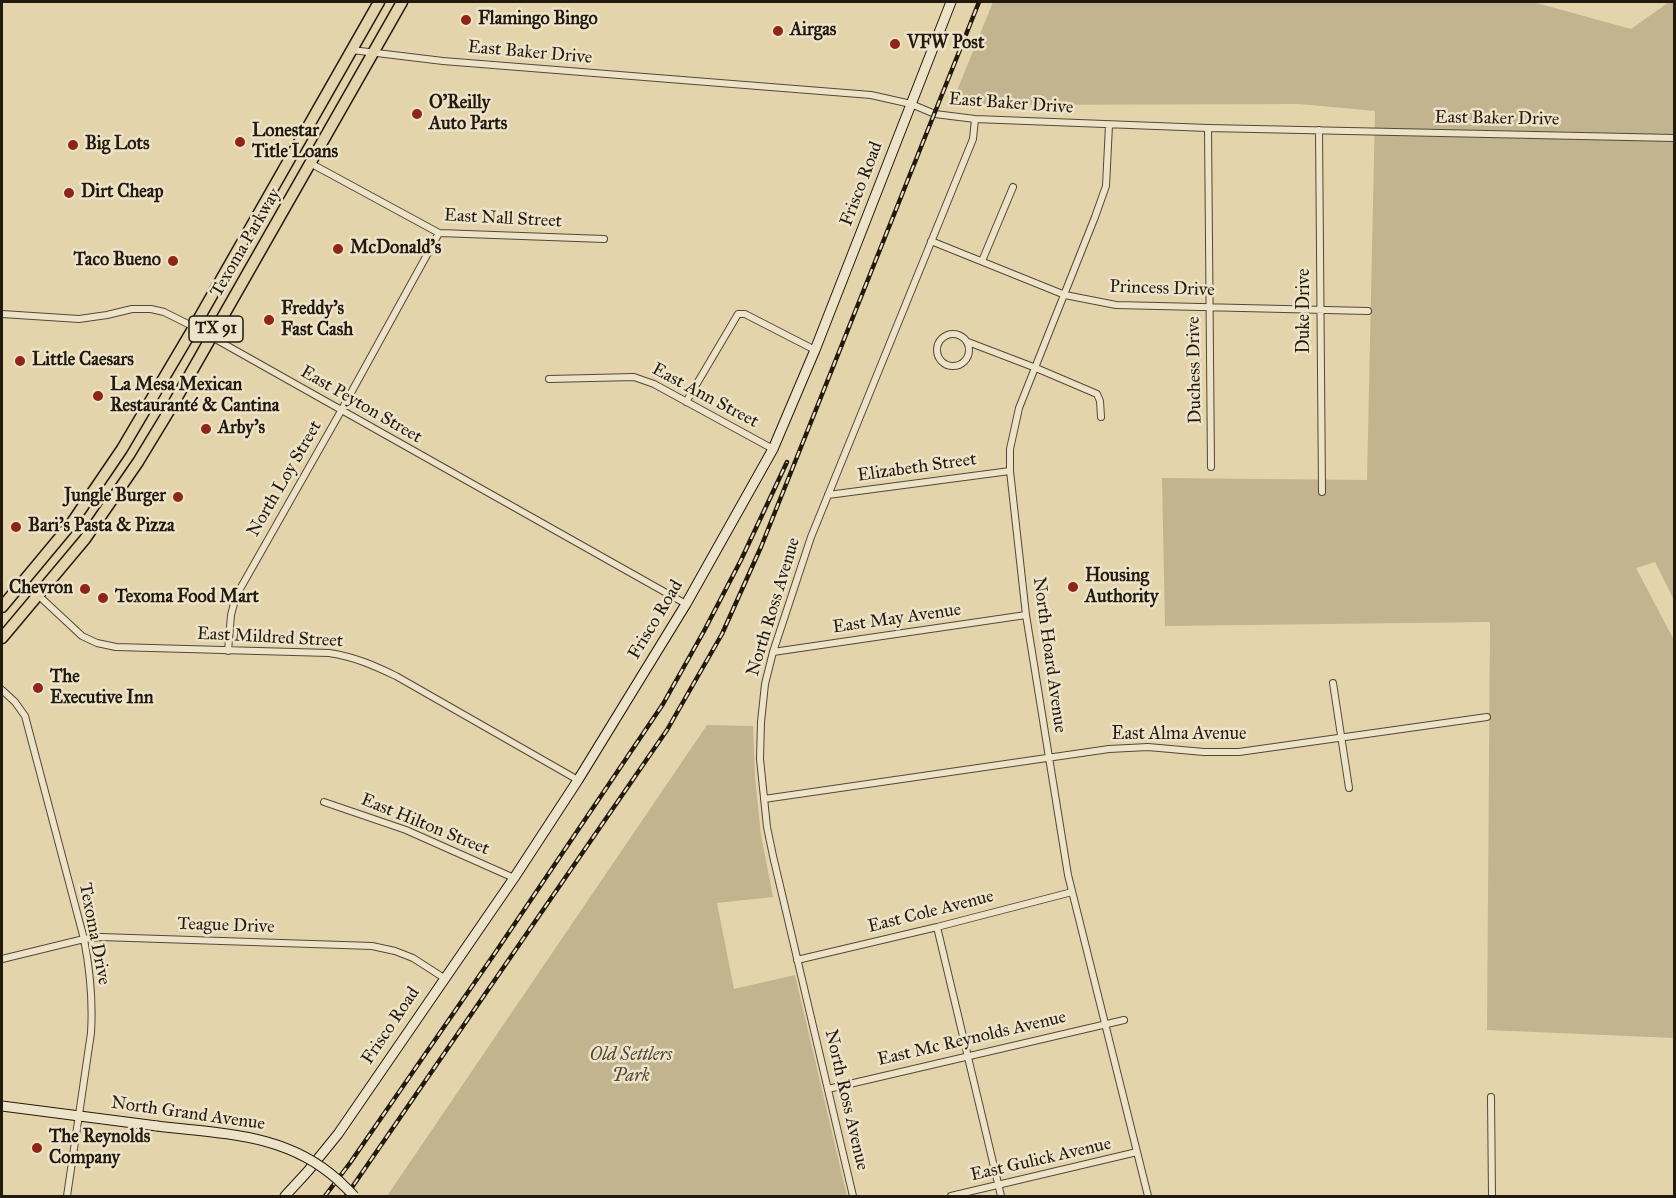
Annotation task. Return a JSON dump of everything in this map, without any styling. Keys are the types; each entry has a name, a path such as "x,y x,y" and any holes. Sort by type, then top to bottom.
{"main road":[{"name":"Texoma Parkway","path":"2,607 71,524 122,449 379,2"},
{"name":"Texoma Parkway","path":"2,638 85,539 126,481 172,406 402,2"}],"street":[{"name":"Frisco Road","path":"285,1197 338,1134 578,780 686,604 773,449 815,350 951,2"},
{"name":"East Baker Drive","path":"351,50 464,63 871,95 911,104 935,114 975,119 1208,128 1674,138"},
{"name":"North Ross Avenue","path":"853,1197 772,856 760,759 765,684 772,652 811,537 974,140 975,119"},
{"name":"North Hoard Avenue","path":"1108,125 1106,186 1019,408 1010,449 1010,471 1026,615 1068,875 1148,1197"},
{"name":"Duchess Drive","path":"1208,128 1211,467"},
{"name":"Duke Drive","path":"1319,130 1322,492"},
{"name":"East Nall Street","path":"310,163 439,233 604,239"},
{"path":"982,261 1013,187"},
{"name":"North Loy Street","path":"228,651 231,615 236,596 439,233"},
{"name":"Princess Drive","path":"931,241 1065,295 1116,305 1368,311"},
{"name":"East Peyton Street","path":"2,314 79,319 132,309 164,312 686,604"},
{"path":"686,402 738,314 745,314 815,350"},
{"path":"968,342 970,354 963,363 952,366 939,357 937,346 942,338 957,333 966,338 968,342 1096,394 1100,401 1101,417"},
{"name":"East Ann Street","path":"549,379 634,377 654,384 773,449"},
{"name":"Elizabeth Street","path":"828,495 1010,471"},
{"name":"East Mildred Street","path":"24,582 82,636 97,643 116,647 329,653 368,662 578,780"},
{"name":"East May Avenue","path":"772,652 1026,615"},
{"path":"1333,683 1349,788"},
{"name":"Texoma Drive","path":"2,690 25,716 89,964 92,1014 80,1116 67,1197"},
{"name":"East Alma Avenue","path":"764,800 1109,749 1148,747 1204,752 1239,752 1487,717"},
{"name":"East Hilton Street","path":"324,802 406,830 513,878"},
{"name":"East Cole Avenue","path":"797,960 1072,892"},
{"path":"937,927 1001,1197"},
{"name":"Teague Drive","path":"2,959 101,937 372,946 413,958 444,978"},
{"name":"East Mc Reynolds Avenue","path":"828,1089 1124,1020"},
{"path":"1491,1097 1492,1197"},
{"name":"North Grand Avenue","path":"2,1106 260,1139 303,1155 327,1170 354,1197"},
{"name":"East Gulick Avenue","path":"951,1197 1137,1152"}],"green space":[{"path":"993,2 1533,2 1631,29 1669,2 1674,2 1674,600 1655,562 1636,568 1674,640 1674,1038 1487,1030 1490,622 1165,626 1162,478 1367,480 1375,111 1299,104 993,105 952,103"},
{"name":"Old Settlers Park","path":"707,725 753,726 761,835 773,897 717,903 734,989 795,975 847,1196 387,1196"}],"railway":[{"path":"346,1196 667,730 722,634 761,547 979,2"},
{"path":"325,1196 495,953 663,704 741,560 787,462"}],"place":[{"name":"Flamingo Bingo","path":"466,20"},
{"name":"Airgas","path":"778,31"},
{"name":"VFW Post","path":"895,44"},
{"name":"O'Reilly Auto Parts","path":"417,114"},
{"name":"Lonestar Title Loans","path":"240,142"},
{"name":"Big Lots","path":"73,145"},
{"name":"Dirt Cheap","path":"69,193"},
{"name":"McDonald's","path":"338,249"},
{"name":"Taco Bueno","path":"173,261"},
{"name":"Freddy's Fast Cash","path":"269,320"},
{"name":"Little Caesars","path":"20,361"},
{"name":"La Mesa Mexican Restauranté & Cantina","path":"98,396"},
{"name":"Arby's","path":"206,429"},
{"name":"Jungle Burger","path":"178,497"},
{"name":"Bari's Pasta & Pizza","path":"16,527"},
{"name":"Housing Authority","path":"1073,587"},
{"name":"Chevron","path":"85,589"},
{"name":"Texoma Food Mart","path":"103,598"},
{"name":"The Executive Inn","path":"38,688"},
{"name":"The Reynolds Company","path":"37,1148"}]}
